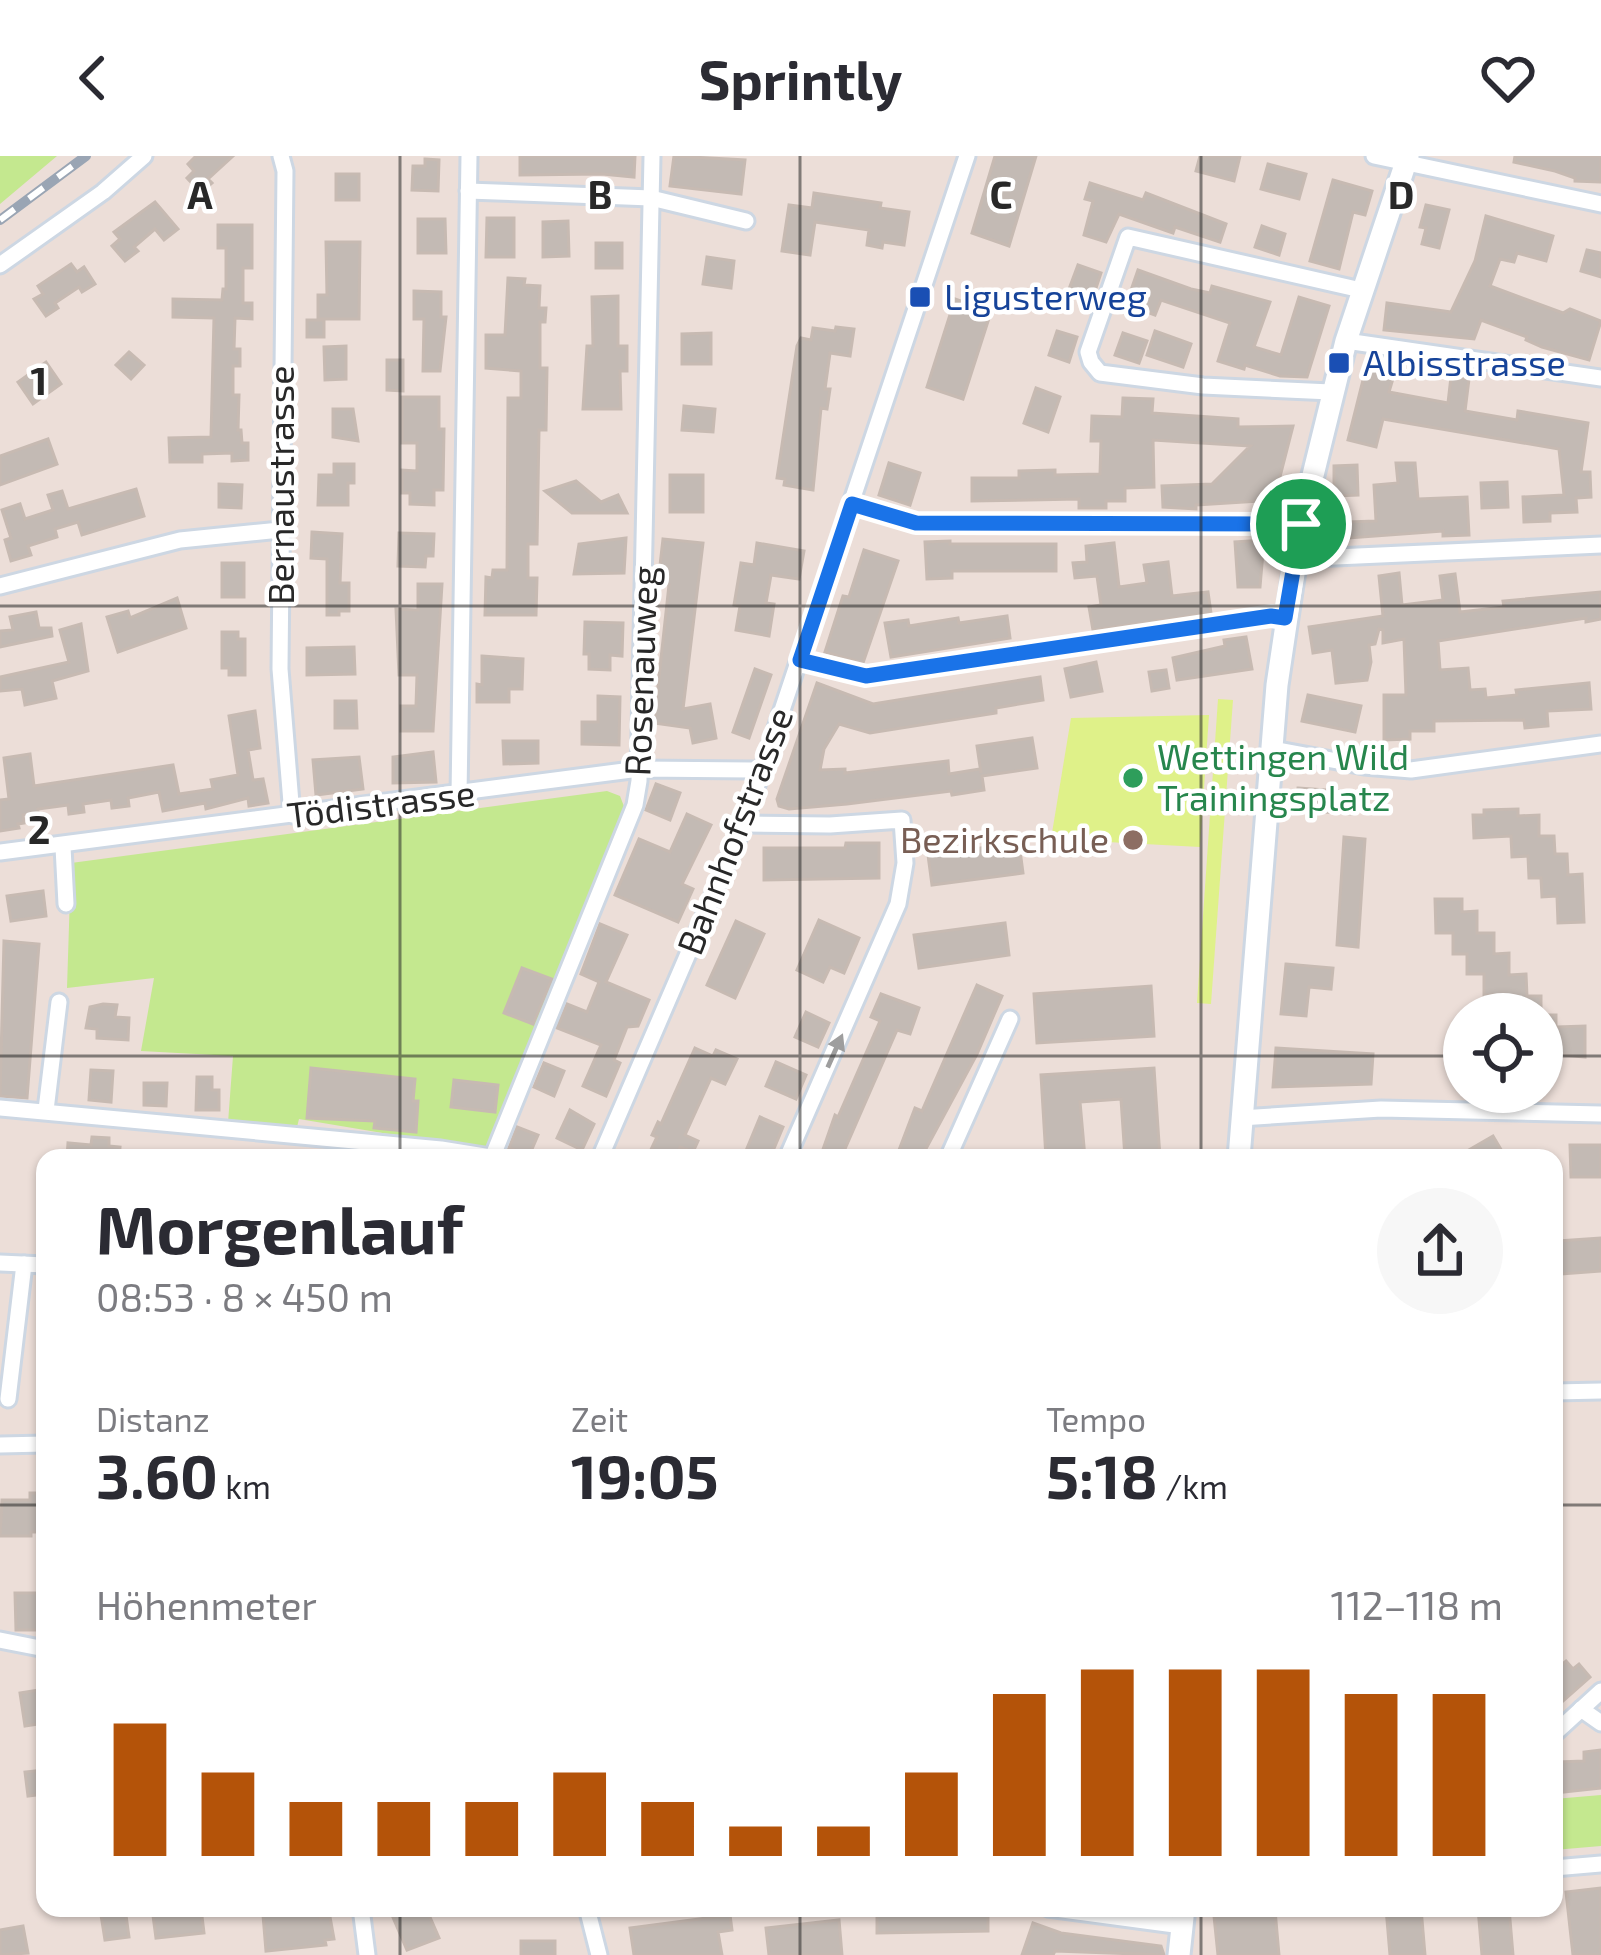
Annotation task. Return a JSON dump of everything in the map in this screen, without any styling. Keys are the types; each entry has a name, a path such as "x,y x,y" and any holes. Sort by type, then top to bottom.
{"street":[{"path":"0,265 103,192 144,156"},
{"name":"Bernaustrasse","path":"281,156 285,171 280,670 292,815"},
{"path":"458,795 469,156"},
{"name":"Rosenauweg","path":"498,1149 635,806 652,156"},
{"name":"Bahnhofstrasse","path":"603,1149 744,824 967,156"},
{"path":"1374,156 1407,159 1601,204"},
{"path":"1239,1149 1285,618 1331,392 1407,159"},
{"path":"468,191 651,198 746,221"},
{"path":"1331,392 1203,386 1100,373 1088,352 1127,238 1361,290"},
{"path":"1346,341 1601,378"},
{"path":"852,504 916,523 1301,524"},
{"path":"0,586 180,541 280,530"},
{"path":"1296,554 1334,557 1601,544"},
{"path":"800,660 866,676 1285,618"},
{"path":"1273,749 1411,770 1601,745"},
{"name":"Tödistrasse","path":"0,852 639,769 762,774"},
{"path":"744,824 902,820 905,863 898,904 791,1149"},
{"path":"64,847 66,904"},
{"path":"46,1110 59,1002"},
{"path":"952,1149 1010,1019"},
{"path":"0,1108 410,1149"},
{"path":"1240,1118 1381,1109 1601,1114"},
{"path":"0,1263 36,1265"},
{"path":"8,1400 23,1264"},
{"path":"1563,1392 1601,1391"},
{"path":"0,1445 36,1444"},
{"path":"0,1640 36,1646"},
{"path":"1563,1726 1601,1691"},
{"path":"1581,1709 1601,1723"},
{"path":"1563,1867 1601,1864"},
{"path":"362,1917 367,1955"},
{"path":"589,1917 598,1955"},
{"path":"1179,1955 1183,1917"}],"green space":[{"path":"0,156 57,156 0,204"},
{"path":"1218,699 1233,700 1211,1004 1197,1003"},
{"name":"Wettingen Wild Trainingsplatz","path":"1209,715 1200,847 1051,839 1071,718"},
{"path":"607,791 620,796 625,809 563,956 491,1149 299,1119 297,1127 228,1123 233,1056 141,1051 154,978 67,988 71,863"},
{"path":"1601,1795 1601,1846 1563,1849 1563,1798"}],"building":[{"path":"196,156 233,156 208,179 212,183 201,193 187,178 194,171 188,164"},
{"path":"520,156 635,156 634,177 520,175"},
{"path":"674,156 745,160 741,194 670,186"},
{"path":"995,156 1036,156 1009,246 972,233"},
{"path":"1200,156 1240,156 1234,181 1196,171"},
{"path":"1515,156 1601,156 1601,182 1575,181 1514,162"},
{"path":"425,159 439,160 438,191 412,190 413,166 425,166"},
{"path":"1268,164 1306,174 1299,199 1261,189"},
{"path":"336,174 359,174 359,200 336,200"},
{"path":"1333,180 1372,191 1365,215 1353,212 1339,269 1310,261"},
{"path":"1090,183 1143,200 1146,193 1226,224 1220,242 1175,227 1173,233 1119,214 1106,242 1084,235 1093,201 1085,199"},
{"path":"814,193 909,212 904,245 867,245 869,230 815,222 810,255 782,251 789,205 812,208"},
{"path":"155,202 178,229 164,240 155,229 125,261 112,246 120,239 114,232"},
{"path":"1426,205 1449,210 1439,248 1422,244 1426,228 1420,227"},
{"path":"1486,216 1553,236 1546,261 1517,253 1514,262 1500,259 1490,286 1563,313 1570,309 1601,321 1589,360 1542,347 1481,320 1474,339 1384,330 1387,303 1451,312 1475,261"},
{"path":"487,218 514,218 514,257 486,257"},
{"path":"418,219 445,219 446,253 418,253"},
{"path":"568,221 569,256 543,257 543,222"},
{"path":"218,225 252,225 252,268 243,268 243,303 252,303 252,319 235,318 234,349 240,349 240,366 233,366 233,395 239,395 238,430 242,443 248,443 248,460 232,461 232,453 202,454 202,462 170,462 169,438 211,437 214,318 173,317 173,299 222,300 226,248 218,248"},
{"path":"1262,226 1285,234 1279,255 1255,247"},
{"path":"326,242 360,242 359,319 318,319 318,295 327,295"},
{"path":"596,243 622,243 622,268 596,268"},
{"path":"1587,250 1601,253 1601,277 1581,271"},
{"path":"707,257 734,261 731,288 703,284"},
{"path":"71,264 77,272 84,267 95,284 82,292 79,287 55,303 58,308 46,316 34,299 43,294 38,286"},
{"path":"1078,265 1101,273 1093,297 1069,289"},
{"path":"1138,270 1191,289 1210,293 1212,286 1270,302 1254,347 1281,355 1299,297 1329,306 1307,377 1280,376 1218,361 1230,323 1161,300 1155,315 1136,308 1139,299 1129,296"},
{"path":"508,278 540,286 539,308 546,308 545,322 540,322 540,368 547,368 546,430 539,430 537,544 528,544 528,578 537,578 536,615 485,615 486,577 492,578 493,570 507,570 508,398 521,398 521,371 486,368 486,335 505,335"},
{"path":"414,291 441,292 441,317 446,317 440,371 423,371 424,319 414,319"},
{"path":"618,296 618,346 627,346 627,371 620,371 621,409 583,409 587,346 593,346 592,297"},
{"path":"955,299 991,312 963,399 927,387"},
{"path":"307,320 324,320 324,337 307,337"},
{"path":"836,327 854,329 850,356 830,353 825,389 830,389 827,409 821,408 813,490 784,485 785,479 777,478 797,346 801,338 811,340 813,328 835,331"},
{"path":"1057,331 1077,337 1069,362 1049,355"},
{"path":"1155,331 1191,344 1183,367 1147,355"},
{"path":"711,333 711,364 682,364 682,334"},
{"path":"1123,333 1147,341 1139,363 1115,355"},
{"path":"346,346 346,379 325,380 324,347"},
{"path":"129,352 144,365 131,379 116,365"},
{"path":"387,360 403,360 403,391 387,390"},
{"path":"46,362 61,384 33,404 18,382"},
{"path":"1366,368 1394,375 1389,392 1448,403 1451,377 1469,379 1465,411 1517,420 1518,411 1588,423 1581,472 1590,472 1591,497 1576,498 1577,512 1550,513 1550,521 1524,522 1523,497 1564,495 1559,449 1383,419 1376,447 1348,440"},
{"path":"1036,388 1060,397 1048,432 1024,423"},
{"path":"402,397 439,397 439,429 444,429 443,490 434,490 434,505 410,504 410,493 402,493 402,470 417,471 417,443 402,443"},
{"path":"1123,398 1153,399 1152,413 1238,419 1238,427 1293,426 1274,500 1196,505 1196,509 1163,507 1162,486 1212,484 1250,446 1153,440 1154,487 1125,488 1125,501 1106,501 1106,508 1079,508 1079,499 972,501 972,478 1019,478 1019,471 1100,474 1101,441 1091,441 1092,416 1122,417"},
{"path":"684,406 715,409 713,432 682,430"},
{"path":"333,409 353,409 358,441 333,437"},
{"path":"48,439 57,464 0,485 0,456"},
{"path":"889,463 920,473 910,505 879,495"},
{"path":"1396,463 1415,463 1418,499 1467,497 1469,535 1443,536 1443,531 1322,540 1321,514 1346,512 1347,522 1376,521 1374,485 1398,483"},
{"path":"334,464 354,464 348,505 318,505 319,475 334,475"},
{"path":"1357,465 1358,495 1334,496 1334,466"},
{"path":"670,475 703,475 703,512 670,512"},
{"path":"576,481 601,502 618,495 627,513 572,513 545,491"},
{"path":"1507,482 1508,507 1482,508 1481,483"},
{"path":"219,484 242,485 241,508 219,507"},
{"path":"136,489 144,516 82,535 78,522 55,529 57,537 28,546 31,555 11,561 5,540 11,538 2,510 20,504 25,519 53,510 48,495 62,491 68,509"},
{"path":"312,532 342,534 340,583 349,583 349,611 339,611 339,615 327,615 327,559 311,558"},
{"path":"399,533 434,534 433,556 426,556 425,567 398,566"},
{"path":"626,538 624,573 574,574 579,544"},
{"path":"663,539 703,543 683,709 710,704 716,738 693,743 690,728 654,723 669,585 658,583"},
{"path":"1264,540 1260,587 1238,587 1235,542"},
{"path":"925,542 1056,544 1056,571 952,571 952,578 927,579"},
{"path":"757,543 804,551 799,579 771,575 766,603 774,604 769,636 736,630 740,606 734,605 741,563 754,565"},
{"path":"1114,543 1119,587 1147,583 1144,565 1168,562 1172,596 1208,592 1211,613 1093,630 1089,607 1101,605 1097,576 1075,578 1073,563 1087,562 1086,546"},
{"path":"864,550 898,561 863,663 825,652"},
{"path":"222,563 244,563 244,597 222,597"},
{"path":"1399,573 1402,605 1443,600 1440,576 1455,574 1460,612 1504,607 1503,601 1601,592 1601,619 1438,641 1440,670 1468,668 1470,690 1485,689 1486,698 1589,683 1591,709 1547,711 1548,726 1525,728 1524,720 1434,721 1434,731 1410,731 1410,739 1384,740 1384,695 1406,695 1404,639 1383,643 1379,629 1375,644 1369,645 1367,680 1336,683 1332,650 1313,653 1309,627 1383,616 1379,576"},
{"path":"418,584 442,584 433,731 401,731 401,706 416,706 417,675 399,675 396,609 418,610"},
{"path":"177,598 186,628 118,652 107,617 128,611 130,618"},
{"path":"36,612 39,628 51,628 52,636 0,647 0,631 13,630 10,617"},
{"path":"1007,616 1010,638 891,657 885,623 908,620 909,626"},
{"path":"585,622 623,623 622,656 610,655 610,670 589,669 589,654 584,654"},
{"path":"81,624 88,671 52,681 56,698 25,705 22,689 0,691 0,677 69,662 60,630"},
{"path":"222,632 238,632 238,639 245,639 245,675 229,675 229,668 222,668"},
{"path":"1246,637 1252,669 1177,680 1173,658"},
{"path":"354,647 355,674 307,675 307,648"},
{"path":"482,656 523,659 522,689 509,689 509,702 477,702"},
{"path":"1096,662 1102,691 1071,697 1065,669"},
{"path":"755,669 771,675 749,738 733,732"},
{"path":"1166,670 1169,688 1152,691 1149,672"},
{"path":"1040,677 1043,700 996,708 996,713 870,733 839,724 824,749 820,770 845,769 845,773 948,761 949,774 980,769 981,773 977,746 1032,738 1037,768 982,776 984,790 952,795 951,791 847,804 779,806 777,799 817,683 873,704"},
{"path":"1308,695 1361,706 1355,732 1302,721"},
{"path":"598,696 620,697 619,745 582,744 582,722 598,722"},
{"path":"335,701 356,701 357,728 335,728"},
{"path":"255,711 260,748 248,750 253,780 263,779 268,803 249,806 248,798 206,809 205,803 163,811 159,792 128,798 129,806 112,808 111,800 83,804 84,812 69,814 68,805 38,809 38,813 23,815 19,828 0,831 0,800 9,799 4,758 30,754 34,786 173,765 179,794 213,789 211,780 238,775 229,716"},
{"path":"503,741 538,741 538,763 504,764"},
{"path":"433,752 436,782 393,783 393,757"},
{"path":"359,757 363,789 316,795 313,760"},
{"path":"656,784 680,793 670,820 646,810"},
{"path":"1298,788 1354,792 1352,814 1296,810"},
{"path":"1518,809 1518,816 1539,815 1539,836 1554,836 1555,854 1567,854 1568,875 1582,874 1584,922 1558,923 1557,896 1542,897 1541,878 1529,878 1528,856 1512,857 1511,836 1474,838 1473,815"},
{"path":"687,814 711,825 682,884 693,889 678,922 615,895 639,839 670,852"},
{"path":"1344,837 1365,839 1358,947 1337,945"},
{"path":"846,843 879,843 879,878 764,880 764,848 845,848"},
{"path":"1019,843 1023,873 932,885 928,855"},
{"path":"43,891 46,916 11,921 7,896"},
{"path":"1435,899 1462,899 1462,912 1477,911 1477,933 1494,933 1494,954 1509,953 1509,975 1526,974 1527,993 1484,993 1484,974 1467,974 1467,954 1453,954 1453,933 1436,933"},
{"path":"819,920 859,938 844,973 830,967 823,982 797,970"},
{"path":"736,921 764,934 735,998 707,985"},
{"path":"1005,923 1009,955 919,968 914,935"},
{"path":"600,924 627,935 606,982 649,1000 638,1026 627,1027 614,1060 620,1063 606,1096 583,1086 601,1045 557,1028 567,1004 587,1012 599,982 581,974"},
{"path":"4,941 39,944 27,1098 0,1096"},
{"path":"1286,964 1333,968 1331,989 1309,987 1306,1016 1281,1014"},
{"path":"522,968 552,979 533,1024 504,1013"},
{"path":"977,985 1002,996 926,1149 899,1149 915,1108 922,1111"},
{"path":"1151,986 1154,1036 1037,1043 1034,994"},
{"path":"881,994 919,1008 910,1034 897,1030 845,1149 823,1149 880,1021 871,1017"},
{"path":"117,1005 115,1017 129,1018 128,1040 97,1038 97,1029 86,1028 90,1007"},
{"path":"806,1012 829,1023 818,1047 795,1037"},
{"path":"1585,1026 1585,1057 1563,1055 1563,1027"},
{"path":"695,1048 737,1059 725,1084 711,1078 685,1135 698,1141 694,1149 651,1149 657,1137 652,1135"},
{"path":"1276,1048 1373,1054 1371,1084 1273,1087"},
{"path":"776,1062 806,1075 796,1099 766,1086"},
{"path":"544,1063 564,1071 554,1096 534,1087"},
{"path":"311,1068 415,1079 416,1132 374,1128 375,1121 307,1118"},
{"path":"1154,1068 1159,1149 1124,1149 1121,1099 1080,1102 1084,1149 1045,1149 1041,1075"},
{"path":"91,1070 113,1071 111,1102 89,1100"},
{"path":"197,1077 212,1077 212,1090 219,1090 219,1110 196,1110"},
{"path":"454,1080 498,1085 495,1112 451,1107"},
{"path":"144,1083 167,1083 166,1106 144,1105"},
{"path":"570,1110 594,1124 582,1149 557,1138"},
{"path":"760,1117 783,1127 774,1149 747,1149"},
{"path":"517,1127 538,1135 532,1149 509,1148"},
{"path":"1493,1136 1501,1149 1471,1149"},
{"path":"92,1137 109,1138 109,1146 120,1149 68,1149 68,1143 91,1145"},
{"path":"1570,1145 1601,1145 1601,1177 1571,1177"},
{"path":"1601,1238 1601,1271 1563,1274 1563,1241"},
{"path":"30,1493 36,1493 36,1532 0,1536 2,1500 30,1500"},
{"path":"15,1593 36,1593 36,1630 16,1630"},
{"path":"1566,1661 1573,1669 1579,1664 1590,1677 1563,1701"},
{"path":"36,1690 36,1724 25,1726 20,1693"},
{"path":"1601,1750 1601,1788 1563,1792 1563,1762 1584,1761 1584,1752"},
{"path":"36,1771 36,1795 28,1796 25,1772"},
{"path":"1601,1888 1601,1955 1573,1955 1566,1892"},
{"path":"101,1917 126,1917 129,1937 105,1940"},
{"path":"153,1917 202,1917 204,1933 156,1938"},
{"path":"263,1917 330,1917 334,1939 325,1940 326,1945 266,1951"},
{"path":"393,1917 430,1917 439,1938 407,1950"},
{"path":"730,1917 732,1930 718,1932 722,1955 634,1955 630,1928"},
{"path":"877,1917 988,1917 988,1931 877,1933"},
{"path":"1214,1917 1276,1917 1279,1955 1218,1955"},
{"path":"1387,1917 1422,1917 1425,1955 1390,1955"},
{"path":"1479,1917 1510,1917 1513,1955 1482,1955"},
{"path":"839,1920 842,1955 769,1955 766,1928"},
{"path":"1033,1923 1061,1933 1161,1946 1164,1955 1055,1951 1053,1955 1022,1955"},
{"path":"23,1926 28,1953 0,1955 0,1930"},
{"path":"521,1941 555,1941 555,1955 521,1955"}],"railway":[{"path":"0,220 86,156"}],"place":[{"name":"Ligusterweg","path":"920,297"},
{"name":"Albisstrasse","path":"1339,363"},
{"name":"Wettingen Wild Trainingsplatz","path":"1133,778"},
{"name":"Bezirkschule","path":"1133,840"}],"route":[{"path":"852,504 916,523 1301,524 1285,618 1271,616 866,676 800,660 852,504"}]}
